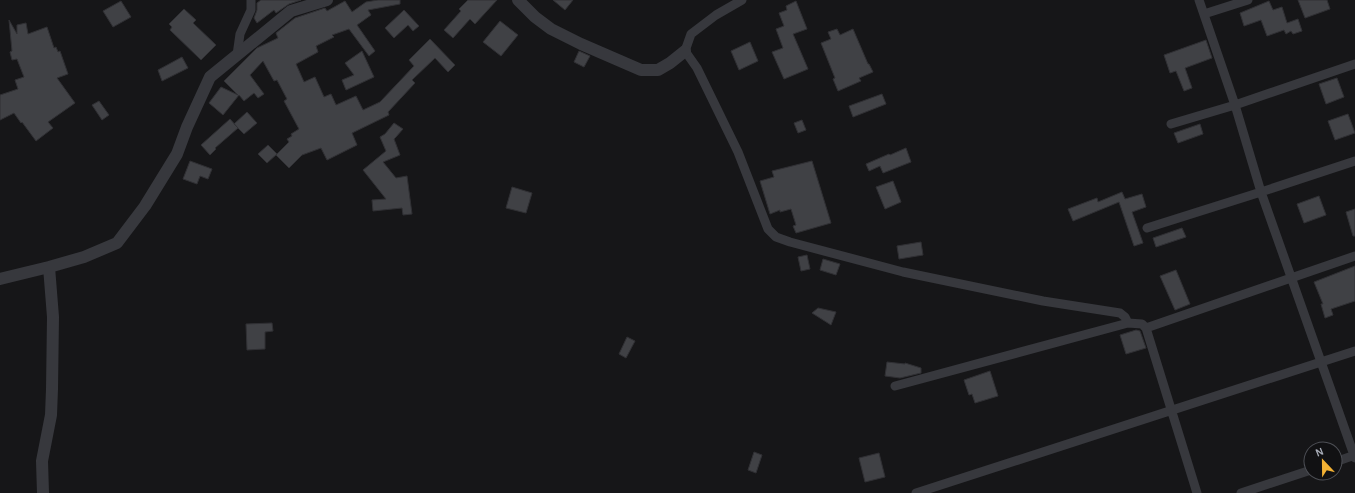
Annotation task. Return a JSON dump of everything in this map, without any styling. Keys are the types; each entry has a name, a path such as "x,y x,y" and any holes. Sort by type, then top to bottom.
{"street":[{"path":"237,55 240,34 251,10 251,0"},
{"path":"0,279 84,257 116,243 145,206 177,154 186,127 210,77 291,11 326,0"},
{"path":"518,0 535,17 551,29 581,44 641,70 658,70 670,63 685,51 691,34 716,15 742,0"},
{"path":"1199,0 1235,105 1261,192 1290,277 1355,456 1343,460"},
{"path":"1204,14 1248,0"},
{"path":"685,51 698,68 738,152 768,229 776,237 903,272 1043,300 1120,313 1128,323"},
{"path":"1172,124 1235,105 1355,64"},
{"path":"1147,228 1355,161"},
{"path":"1146,328 1290,277 1355,256"},
{"path":"42,493 42,461 51,415 52,390 53,317 49,267"},
{"path":"895,386 1128,323 1142,324 1146,328 1197,493"},
{"path":"916,493 1355,351"},
{"path":"1241,493 1303,473"}],"building":[{"path":"261,0 301,0 289,4 276,13 274,10 257,23 254,18 257,10 257,3"},
{"path":"378,0 400,0 400,4 368,10 371,15 357,25 375,51 369,56 349,29 332,35 334,37 316,46 318,52 296,64 304,82 315,77 324,97 331,94 336,105 356,96 363,110 380,102 414,66 409,60 430,39 455,65 448,72 435,58 412,80 415,83 388,112 389,115 352,133 357,145 327,160 321,148 302,155 289,168 276,155 289,142 287,139 292,136 291,134 299,129 284,101 287,99 277,80 274,81 263,61 250,75 264,94 258,98 254,93 244,101 239,95 223,115 209,103 221,87 238,95 224,81 257,48 278,38 276,33 295,18 325,8 327,11 345,1 352,12 366,2"},
{"path":"468,0 497,0 475,24 470,19 453,38 444,30 461,11 459,9"},
{"path":"553,0 573,0 565,10"},
{"path":"1298,0 1327,0 1330,9 1305,18"},
{"path":"121,1 131,17 113,27 103,11"},
{"path":"796,1 807,29 793,34 808,69 784,79 772,52 783,48 776,29 784,26 779,13 787,10 786,6"},
{"path":"1269,1 1273,10 1282,7 1287,23 1298,19 1302,31 1293,34 1291,31 1286,34 1284,30 1267,36 1261,20 1244,26 1240,13"},
{"path":"184,9 196,20 193,23 216,45 201,60 170,30 172,27 169,24"},
{"path":"404,10 419,26 413,31 408,25 394,38 385,28"},
{"path":"9,20 17,34 17,25 26,23 28,34 47,27 54,48 56,47 58,52 60,51 68,74 57,78 75,103 48,122 53,128 36,141 14,113 0,120 0,95 18,89 15,80 24,77 17,59 12,60 10,52 12,51"},
{"path":"500,21 518,35 501,56 483,42"},
{"path":"837,29 840,35 853,29 873,72 859,78 861,81 838,91 833,79 835,78 821,43 831,39 828,32"},
{"path":"1206,40 1212,58 1185,68 1192,88 1184,91 1176,71 1170,73 1164,55"},
{"path":"750,42 758,61 739,70 731,51"},
{"path":"362,51 374,77 346,90 342,80 354,75 345,63"},
{"path":"579,51 590,56 584,67 574,62"},
{"path":"182,57 188,68 162,81 158,70"},
{"path":"1337,78 1344,97 1326,104 1319,84"},
{"path":"882,94 886,104 853,117 849,106"},
{"path":"99,101 109,115 102,120 92,105"},
{"path":"247,112 257,123 244,134 234,124"},
{"path":"1348,114 1355,133 1335,140 1328,121"},
{"path":"230,119 238,128 215,148 216,149 210,155 201,145"},
{"path":"802,120 806,130 798,133 794,123"},
{"path":"394,123 403,129 394,139 400,155 383,162 396,178 407,176 412,214 403,215 402,208 373,211 372,200 386,199 363,170 386,151 380,137 385,134"},
{"path":"1200,124 1203,134 1178,143 1174,133"},
{"path":"268,145 277,154 267,163 258,154"},
{"path":"906,148 911,162 883,173 880,166 869,171 866,164"},
{"path":"190,161 212,169 208,179 200,176 197,184 183,179"},
{"path":"812,161 831,223 796,233 793,226 796,225 791,209 780,212 780,210 770,214 760,181 774,177 772,171"},
{"path":"893,181 901,202 885,209 876,187"},
{"path":"512,187 532,193 526,213 506,208"},
{"path":"1122,192 1125,199 1142,194 1146,207 1132,212 1143,243 1134,246 1119,202 1073,221 1068,209 1097,198 1098,202"},
{"path":"1319,196 1326,215 1304,223 1297,204"},
{"path":"1355,209 1355,236 1353,236 1346,212"},
{"path":"1182,228 1186,237 1156,247 1153,238"},
{"path":"921,242 923,255 899,259 897,246"},
{"path":"807,255 810,269 801,271 798,257"},
{"path":"823,259 840,264 836,275 820,270"},
{"path":"1355,266 1355,301 1331,309 1333,315 1325,318 1321,304 1323,304 1314,282"},
{"path":"1176,270 1190,304 1175,310 1160,276"},
{"path":"818,308 836,312 831,325 812,313"},
{"path":"272,323 273,331 265,332 265,349 247,350 246,324"},
{"path":"1136,330 1140,331 1146,348 1126,354 1120,335"},
{"path":"627,337 635,341 626,358 619,354"},
{"path":"887,362 905,363 921,368 921,373 900,378 885,376"},
{"path":"990,371 998,396 975,403 972,394 969,395 964,380"},
{"path":"754,452 762,455 756,473 748,470"},
{"path":"879,453 885,477 865,482 859,458"}]}
